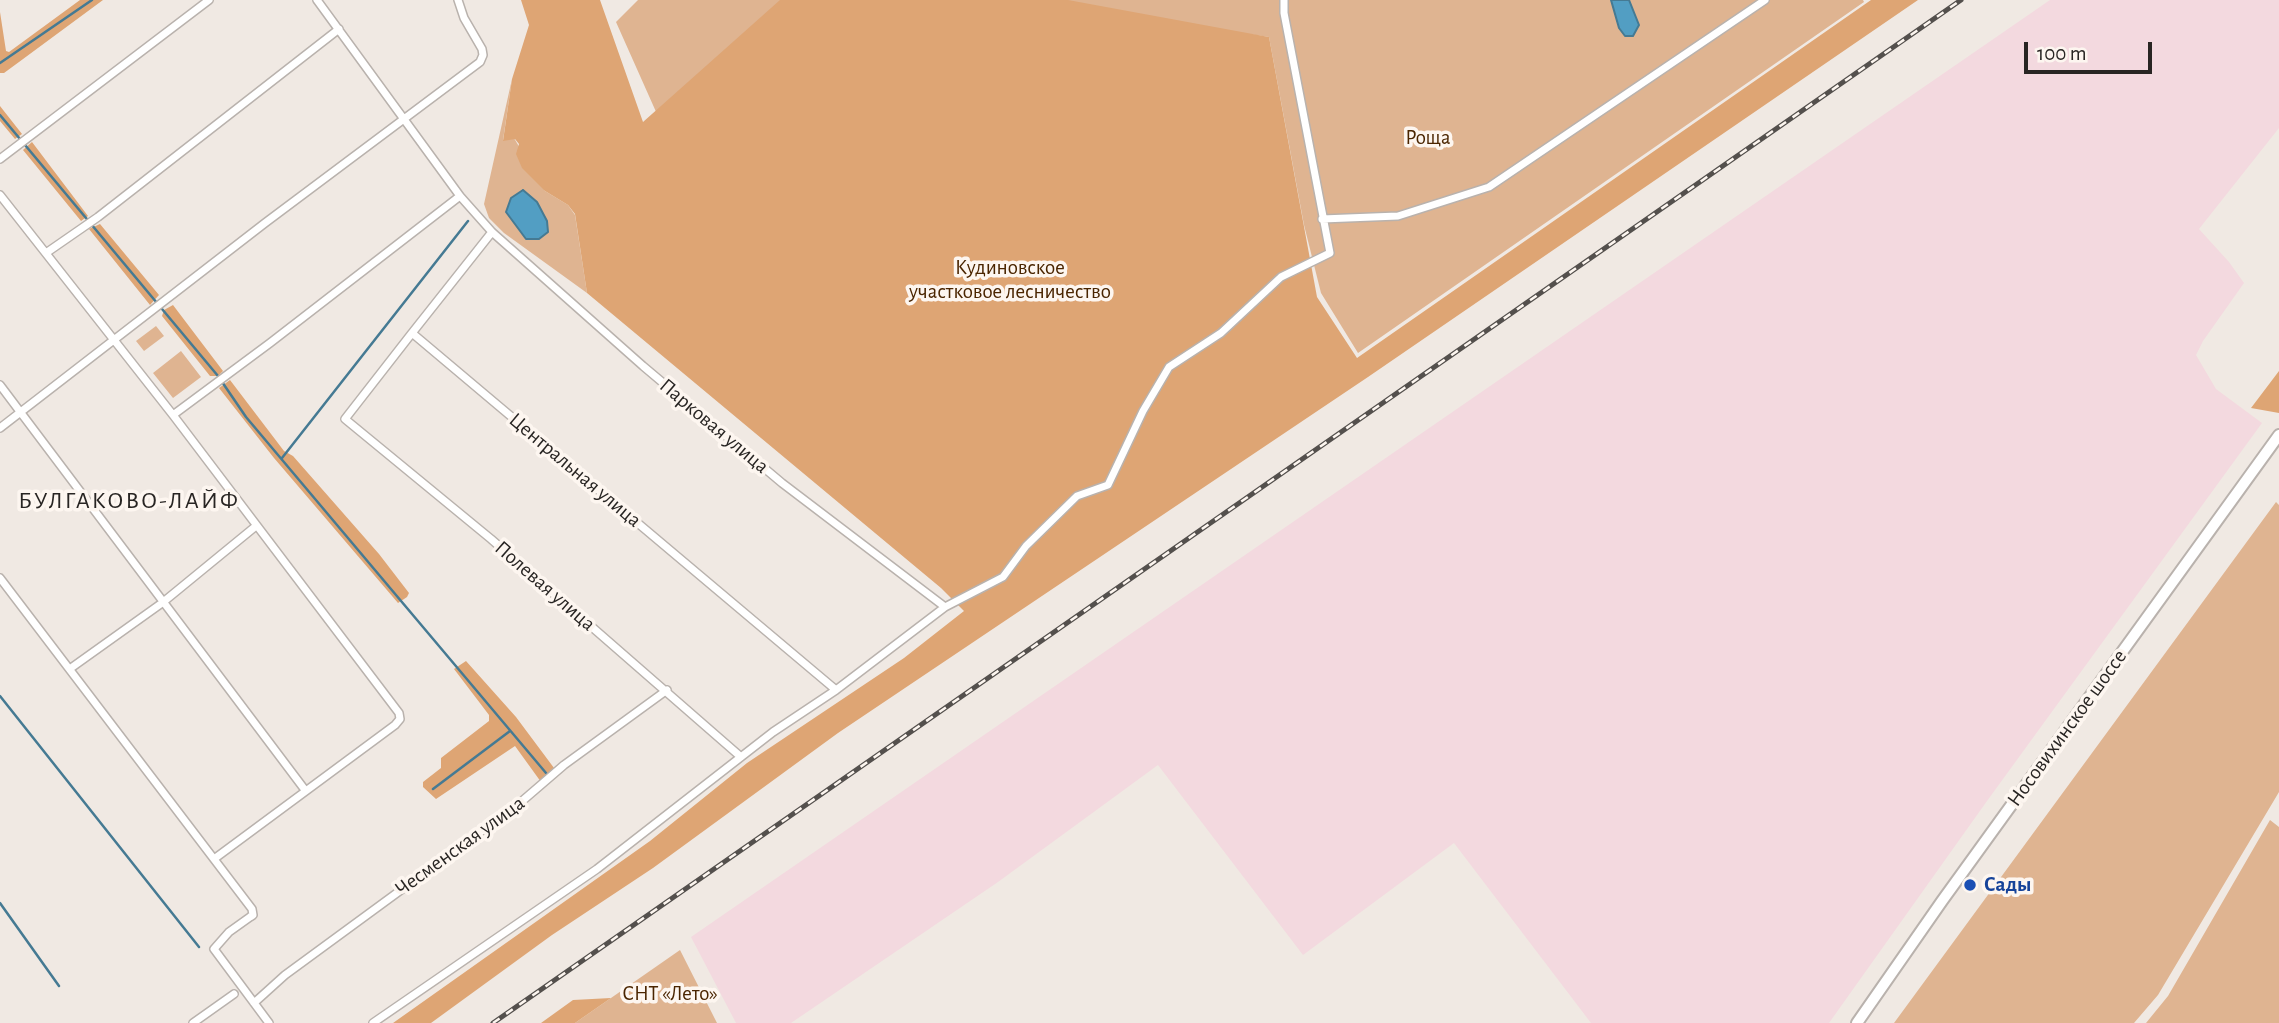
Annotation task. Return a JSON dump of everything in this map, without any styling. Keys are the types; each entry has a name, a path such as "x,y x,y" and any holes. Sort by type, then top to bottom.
{"main road":[{"name":"Носовихинское шоссе","path":"1857,1023 2279,435"}],"street":[{"path":"0,159 209,0"},
{"name":"Парковая улица","path":"317,0 460,196 492,232 643,366 782,483 945,607"},
{"path":"0,428 480,62 482,49 464,19 458,0"},
{"path":"373,1023 597,869 773,732 836,690 945,607 1003,577 1026,546 1077,496 1108,485 1143,411 1169,367 1221,334 1281,277 1330,253 1284,13 1284,0"},
{"path":"1745,0 1751,8"},
{"path":"1322,219 1398,216 1489,187 1765,0"},
{"path":"46,253 108,209 339,29"},
{"path":"0,194 112,341 173,415 399,713 400,719 395,725 214,859"},
{"path":"173,415 460,196"},
{"path":"412,333 492,232"},
{"name":"Полевая улица","path":"412,333 345,419 491,539 741,757"},
{"name":"Центральная улица","path":"412,333 836,690"},
{"path":"0,385 305,790"},
{"path":"71,668 162,603 256,526"},
{"path":"0,578 71,668 251,909 253,915 222,938 214,949 269,1023"},
{"name":"Чесменская улица","path":"254,1003 285,975 521,803 564,765 667,690"},
{"path":"193,1023 234,994"}],"shaded area":[{"path":"2050,0 2279,0 2279,128 2199,229 2244,283 2196,355 2216,389 2262,423 1829,1023 1591,1023 1454,843 1303,955 1158,765 998,882 791,1023 736,1023 691,937"}],"green space":[{"path":"80,0 103,0 4,73 0,73 0,12 6,51 9,52"},
{"name":"Кудиновское участковое лесничество","path":"521,0 600,0 643,122 780,0 1068,0 1269,37 1317,297 1357,358 1871,0 1918,0 1368,377 838,733 653,868 552,935 431,1023 393,1023 650,841 747,763 904,658 964,611 941,588 587,293 575,214 568,205 545,191 522,168 516,154 519,144 515,139 503,141 512,79 529,25"},
{"path":"638,0 808,0 661,123 616,22"},
{"name":"Роща","path":"1019,0 1864,2 1358,353 1321,293 1304,225 1269,37"},
{"path":"512,79 503,140 514,138 545,191 568,205 575,215 587,293 504,233 489,218 484,204"},
{"path":"0,106 22,134 15,139 0,121"},
{"path":"32,142 88,216 81,221 23,150"},
{"path":"100,224 159,295 150,305 89,229"},
{"path":"173,305 223,371 218,376 210,376 162,316 164,310"},
{"path":"156,326 164,336 144,351 136,341"},
{"path":"181,351 201,377 173,398 153,373"},
{"path":"2279,371 2279,413 2251,408"},
{"path":"230,380 284,451 293,456 379,554 409,593 407,597 398,603 274,458 219,388"},
{"path":"2276,502 2279,505 2279,792 2158,995 2134,1023 1894,1023"},
{"path":"466,661 516,717 554,768 541,782 515,746 436,799 423,787 423,782 441,768 441,758 489,721 489,715 454,669"},
{"path":"2270,820 2279,827 2279,1023 2146,1023 2168,996"},
{"name":"СНТ «Лето»","path":"680,950 717,1023 575,1023 611,998"},
{"path":"611,998 575,1023 541,1023 573,1000"}],"water":[{"path":"1611,0 1629,0 1639,25 1633,36 1625,36 1619,28"},
{"path":"523,190 537,202 547,221 548,232 539,239 526,239 506,212 511,198"}],"waterway":[{"path":"0,63 92,0"},
{"path":"0,115 218,376 246,417 546,773"},
{"path":"282,458 468,221"},
{"path":"0,696 199,947"},
{"path":"433,789 510,731"},
{"path":"0,903 59,986"}],"railway":[{"path":"493,1023 1961,0"}],"place":[{"name":"Сады","path":"1970,885"}],"district":[{"name":"БУЛГАКОВО-ЛАЙФ","path":"129,501"}]}
